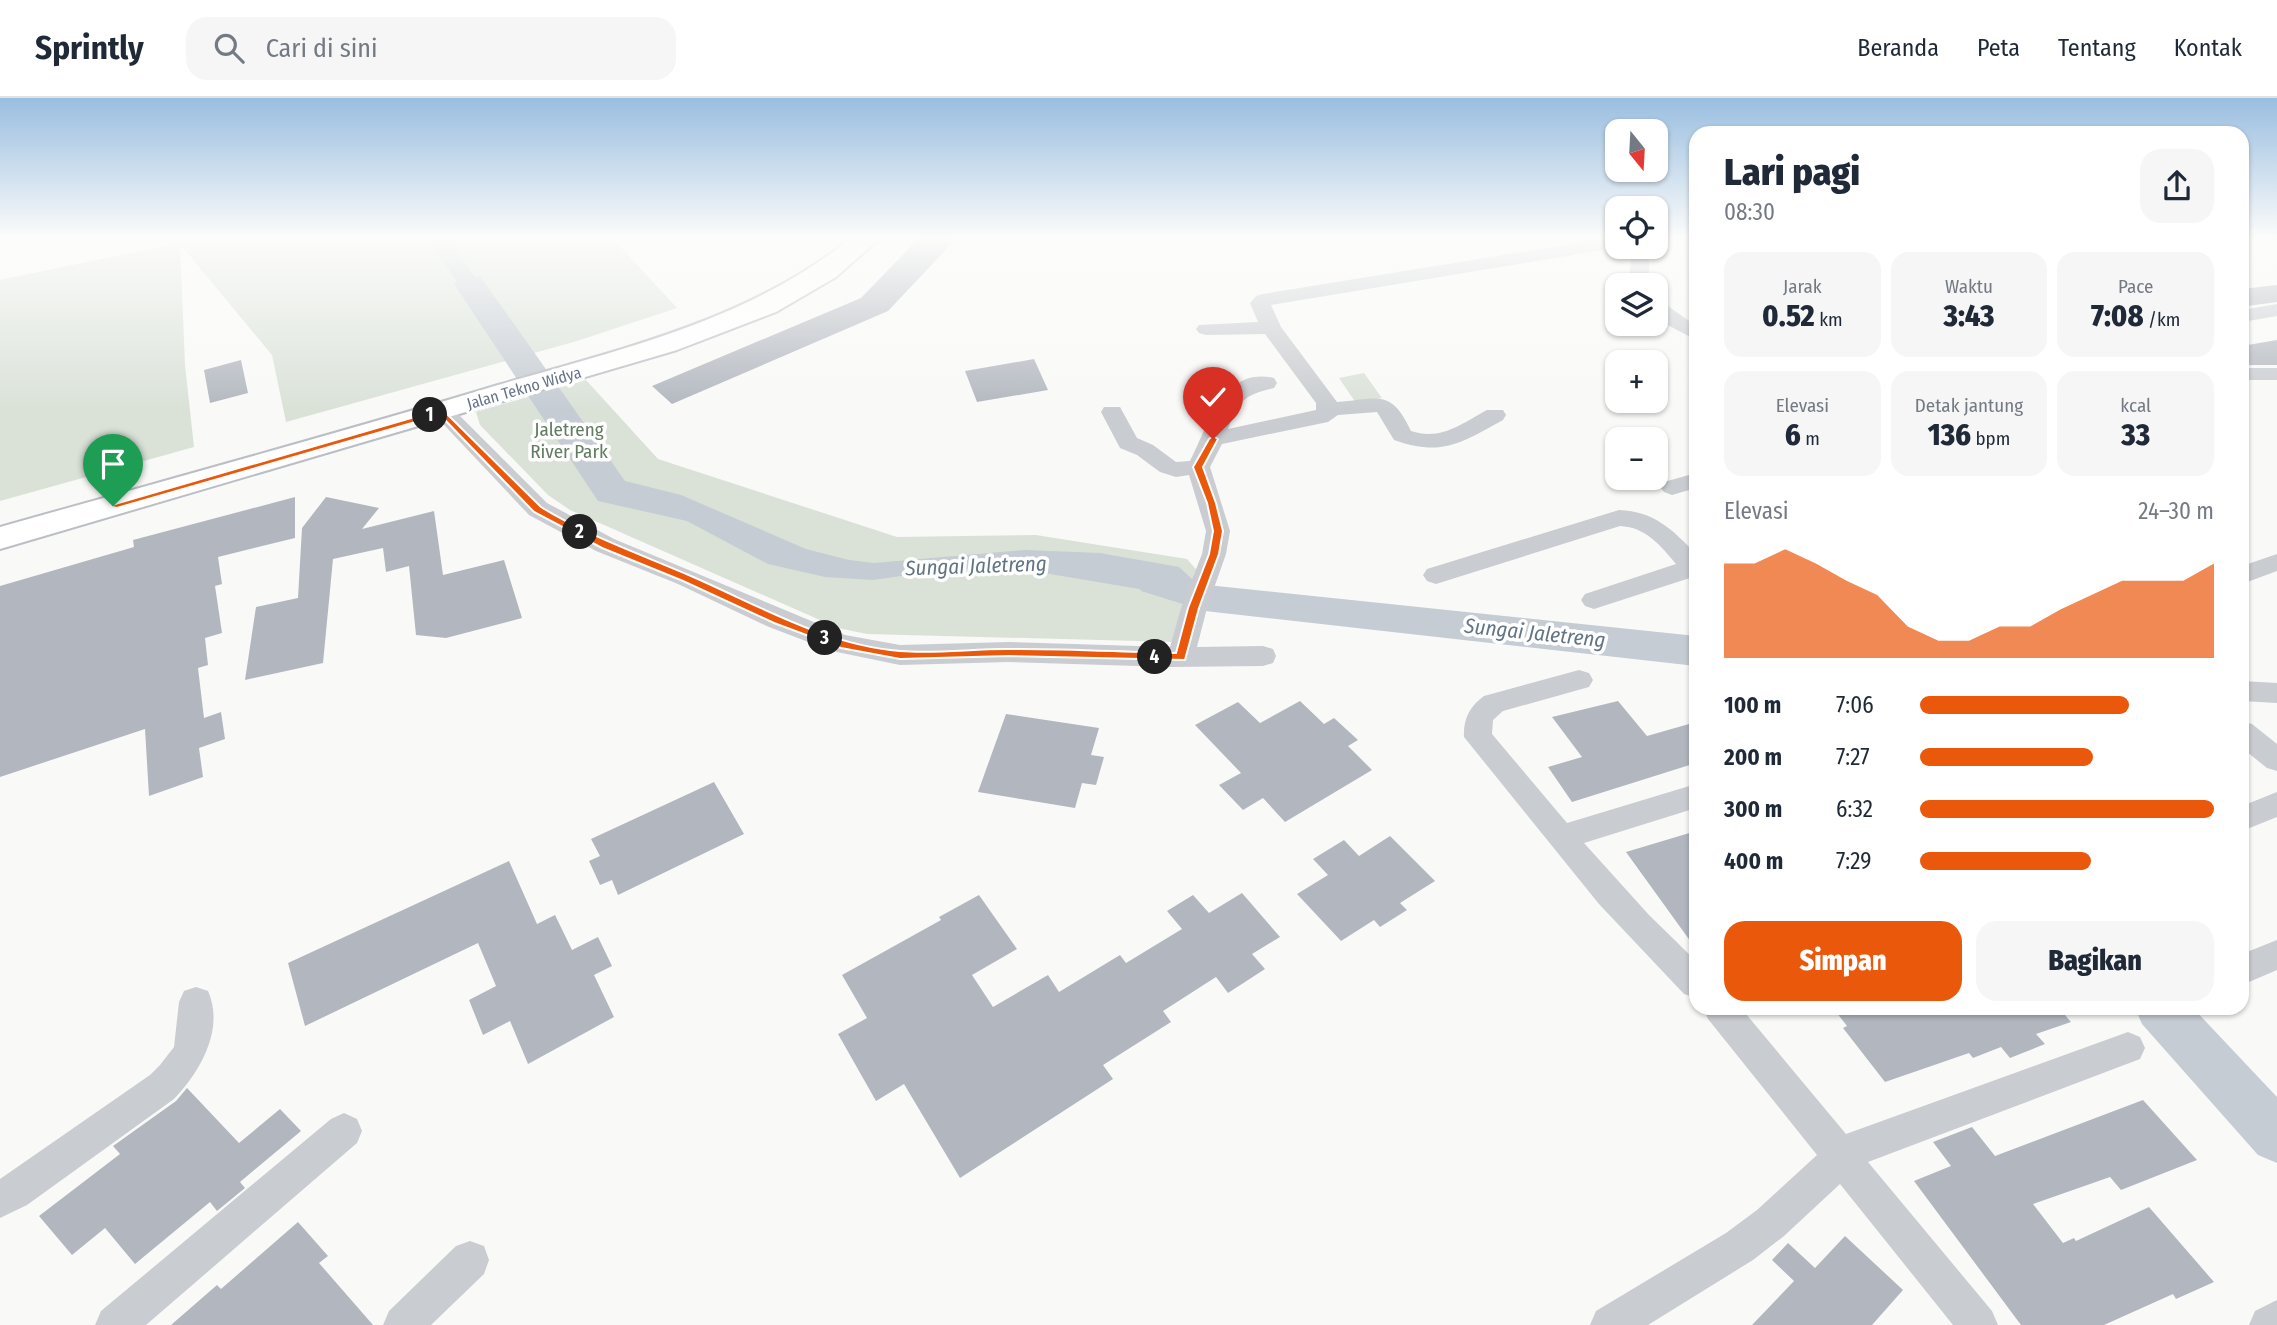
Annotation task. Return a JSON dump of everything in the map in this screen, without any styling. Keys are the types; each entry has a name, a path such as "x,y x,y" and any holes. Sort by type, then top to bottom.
{"main road":[{"name":"Jalan Tekno Widya","path":"577,360 655,324 732,295"},
{"name":"Jalan Tekno Widya","path":"0,514 470,391 577,360 667,344 766,306 785,295"},
{"name":"Jalan Tekno Widya","path":"0,538 442,411 470,391"}],"street":[{"path":"1213,439 1328,414 1327,403 1271,328 1259,303 1292,295"},
{"path":"2249,315 2277,310"},
{"path":"1668,318 1689,330"},
{"path":"1206,329 1271,328"},
{"path":"2249,375 2277,374"},
{"path":"1181,657 1198,596 1214,554 1218,531 1212,503 1198,467 1228,401 1252,383 1266,383"},
{"path":"1327,409 1382,405 1391,412 1402,435 1433,444 1444,442 1495,415"},
{"path":"442,411 538,509 553,519 605,545 687,578 778,620 841,644 900,655 1009,652 1181,657 1263,656"},
{"path":"1112,412 1128,443 1145,450 1176,470 1198,467"},
{"path":"1672,487 1689,483"},
{"path":"1436,575 1619,518 1632,517 1652,524 1689,562"},
{"path":"2249,572 2277,562"},
{"path":"1594,600 1689,570"},
{"path":"1579,680 1494,704 1482,711 1477,726 1478,737 1562,838 1689,972"},
{"path":"2249,691 2277,693"},
{"path":"2249,738 2277,760"},
{"path":"1562,838 1689,798"},
{"path":"2249,816 2277,804"},
{"path":"2249,967 2277,954"},
{"path":"0,1199 14,1192 162,1087 180,1069 190,1053 194,1038 195,1002"},
{"path":"1726,1015 1978,1325"},
{"path":"1610,1325 1692,1278 1759,1233 1842,1156 1864,1143 2128,1048"},
{"path":"115,1325 344,1131"},
{"path":"403,1325 470,1261"},
{"path":"2269,1325 2277,1320"}],"green space":[{"path":"0,295 182,295 185,365 194,447 0,501"},
{"path":"222,295 665,295 677,308 577,341 286,422 272,355"},
{"path":"1364,373 1382,398 1356,403 1339,378"},
{"name":"Jaletreng River Park","path":"586,380 658,459 897,537 1036,535 1187,559 1200,574 1176,642 867,634 838,628 570,510 548,495 480,425 476,412"}],"water":[{"path":"461,295 494,295 625,481 681,495 806,549 849,560 874,563 1025,550 1100,553 1179,567 1206,592 1201,606 1163,593 1044,573 951,569 873,580 825,577 768,564 687,521 598,501"}],"building":[{"path":"864,295 903,295 888,311 672,404 652,386"},
{"path":"2249,295 2277,295 2277,302 2249,306"},
{"path":"2277,340 2277,365 2249,364 2249,345"},
{"path":"1034,359 1048,390 977,402 965,371"},
{"path":"241,360 248,393 210,403 204,370"},
{"path":"295,497 295,538 218,557 222,584 215,586 222,633 205,638 208,665 198,668 204,718 221,712 225,739 199,748 203,777 149,796 145,729 0,777 0,586 134,547 133,540"},
{"path":"326,497 379,508 362,529 434,511 443,575 504,560 522,618 446,638 416,635 409,566 386,572 383,548 333,559 323,663 245,680 256,607 298,598 302,528"},
{"path":"1300,701 1324,724 1334,718 1358,740 1348,746 1372,770 1285,822 1263,798 1243,810 1219,785 1241,773 1195,725 1238,702 1260,723"},
{"path":"1618,701 1647,736 1689,724 1689,765 1572,802 1548,767 1582,757 1552,717"},
{"path":"1006,714 1099,728 1091,755 1104,757 1096,785 1082,783 1075,808 978,792"},
{"path":"714,782 744,834 618,895 612,880 600,885 589,861 600,856 591,839"},
{"path":"1689,833 1689,939 1626,852"},
{"path":"1390,836 1435,881 1400,903 1407,910 1380,927 1374,920 1341,941 1297,894 1328,875 1313,859 1344,840 1359,856"},
{"path":"509,861 537,924 555,915 572,950 598,937 612,966 594,975 614,1017 528,1064 510,1021 483,1035 469,1000 496,986 478,943 305,1026 288,963"},
{"path":"1242,893 1280,937 1252,954 1265,969 1228,993 1216,977 1163,1011 1171,1022 1103,1065 1113,1079 960,1178 904,1084 876,1101 838,1034 867,1018 842,975 941,920 939,917 979,895 1017,949 972,975 993,1007 1048,975 1059,992 1120,955 1126,963 1182,929 1167,911 1193,895 1209,913"},
{"path":"1838,1015 2065,1015 2071,1022 2036,1034 2045,1044 2010,1058 2001,1047 1973,1058 1969,1053 1885,1082 1843,1028 1847,1026"},
{"path":"187,1088 239,1143 280,1109 301,1131 240,1182 245,1188 217,1211 210,1202 135,1264 105,1228 72,1255 39,1216 120,1154 113,1146 176,1101"},
{"path":"2143,1100 2197,1160 2121,1190 2110,1177 2033,1204 2063,1243 2074,1238 2076,1241 2149,1207 2214,1282 2176,1299 2173,1294 2104,1325 2021,1325 1914,1181 1951,1166 1933,1142 1972,1127 1995,1156"},
{"path":"298,1222 328,1256 319,1263 373,1325 171,1325 217,1285 221,1289"},
{"path":"1845,1236 1903,1290 1872,1325 1752,1325 1794,1281 1772,1260 1788,1243 1815,1268"}],"waterway":[{"name":"Sungai Jaletreng","path":"1155,582 1205,598 1689,650"},
{"name":"Sungai Jaletreng","path":"2166,1015 2277,1136"}],"route":[{"path":"113,506 442,411 538,509 553,519 605,545 687,578 778,620 841,644 900,655 1009,652 1181,657 1194,608 1214,554 1218,531 1212,503 1198,467 1213,439"}]}
